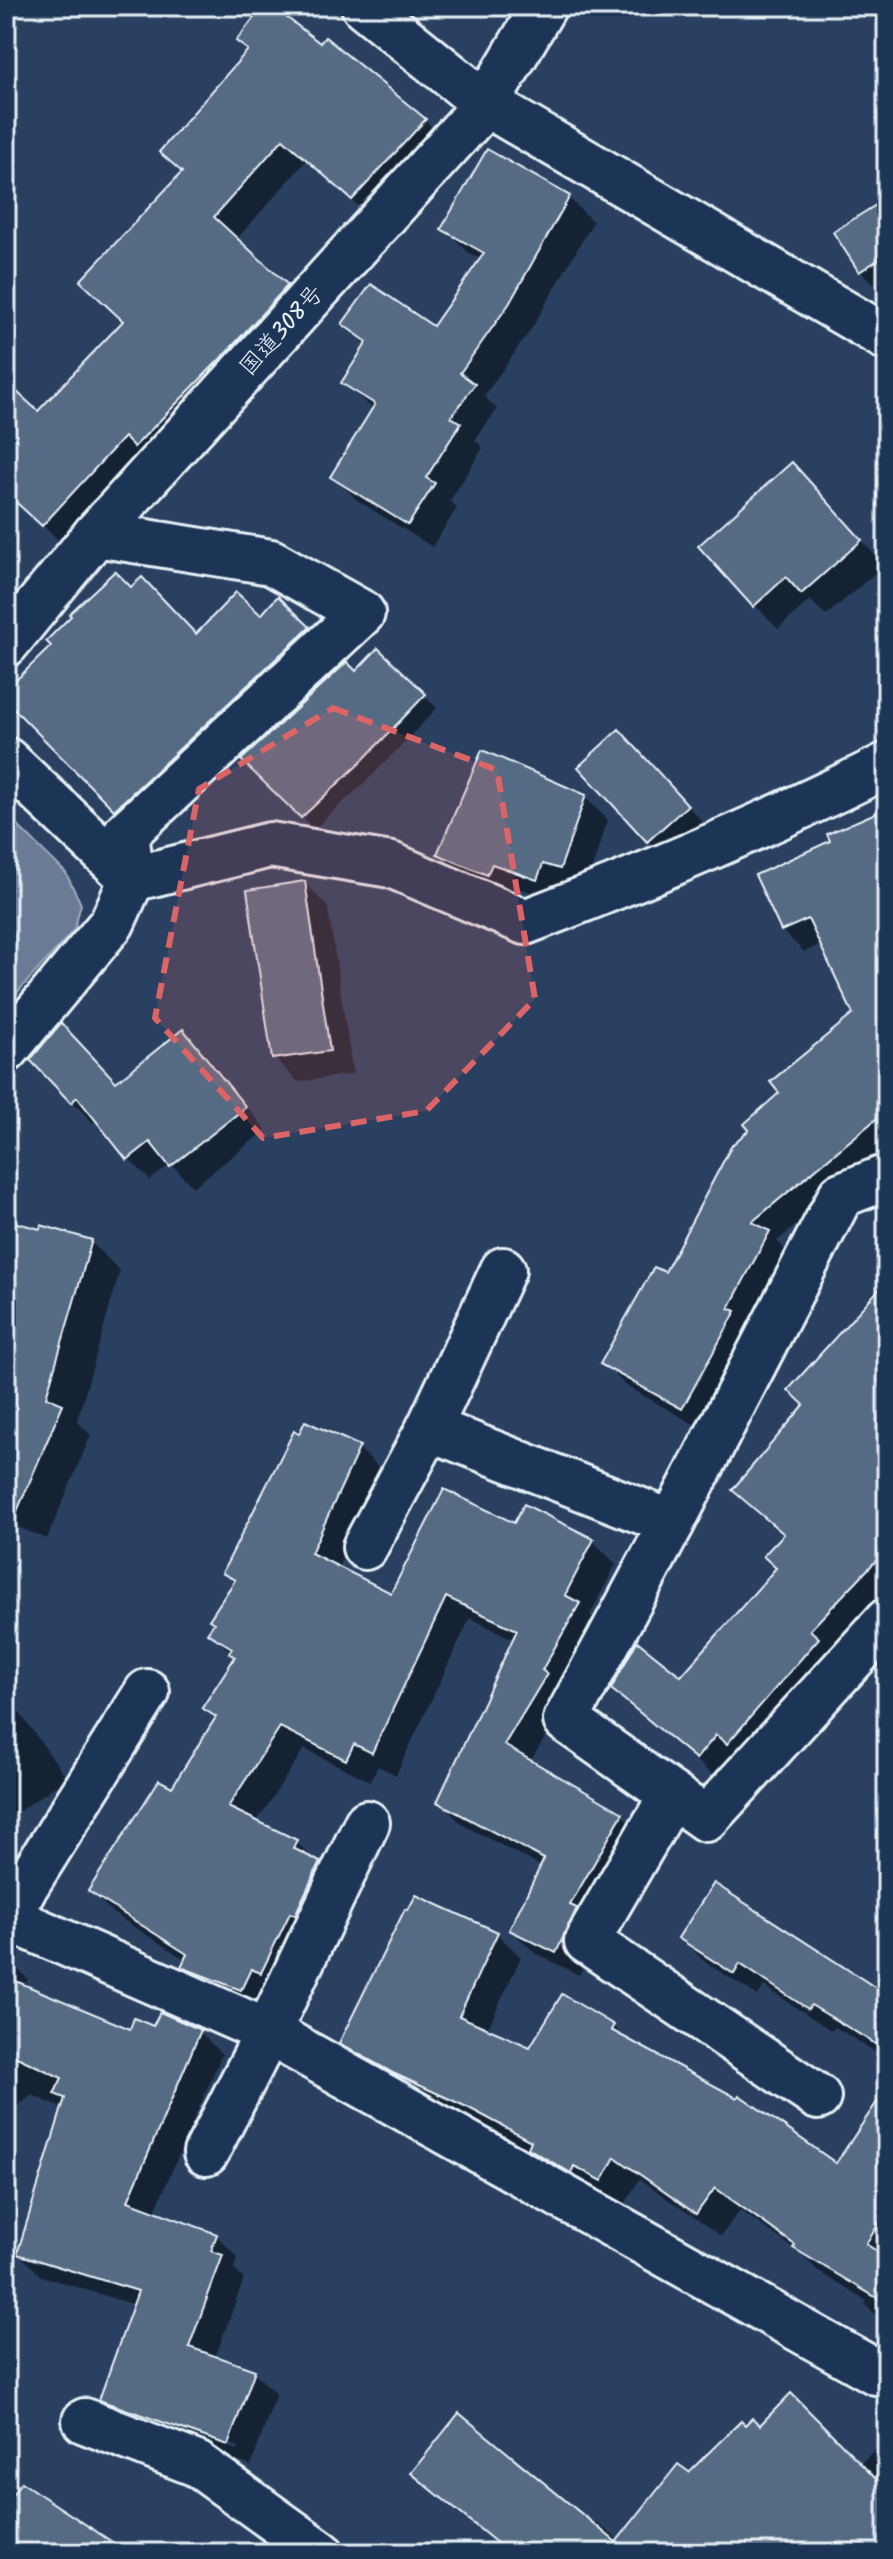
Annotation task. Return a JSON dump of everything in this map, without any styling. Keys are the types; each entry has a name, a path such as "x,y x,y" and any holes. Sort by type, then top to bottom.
{"main road":[{"path":"364,6 486,104 887,338"},
{"name":"国道308号","path":"6,644 96,534 486,104 544,6"},
{"path":"6,1050 112,923 132,879 126,833 362,613 271,562 96,534"},
{"path":"6,760 132,879"},
{"path":"132,879 270,845 391,865 525,922 717,846 786,816 887,765"},
{"path":"887,1177 841,1195 672,1523 566,1720 706,1819 887,1621"},
{"path":"365,1547 429,1428 503,1270"},
{"path":"429,1428 672,1523"},
{"path":"147,1692 6,1917 268,2032 876,2372 887,2373"},
{"path":"672,1795 587,1941 818,2097"},
{"path":"206,2153 268,2032 367,1823"},
{"path":"85,2421 197,2464 321,2553"}],"highlighted area":[{"path":"333,708 497,770 535,999 426,1111 263,1138 155,1018 199,789"}],"water":[{"path":"6,814 66,873 81,904 74,930 6,1005"}],"building":[{"path":"263,6 272,6 320,43 325,37 426,119 352,200 283,139 214,217 288,285 134,447 124,437 42,526 6,493 6,382 38,411 123,321 80,281 182,172 159,152 248,50 236,41"},
{"path":"487,149 570,196 509,304 460,373 475,384 451,417 461,423 426,478 435,483 408,525 330,477 375,404 341,383 367,342 342,324 371,284 433,326 484,253 441,229"},
{"path":"887,198 887,254 859,272 833,232"},
{"path":"792,462 862,540 801,594 786,577 753,607 698,546"},
{"path":"115,571 131,587 142,577 196,634 236,592 261,615 278,596 310,627 114,810 6,701 6,690 51,646 46,641 71,616 69,614"},
{"path":"378,648 426,694 360,763 301,818 241,760 347,662 356,671"},
{"path":"619,729 688,805 647,842 578,767"},
{"path":"482,750 586,795 560,869 543,864 537,880 492,864 487,875 437,854"},
{"path":"887,808 887,1110 752,1222 770,1231 729,1308 736,1311 682,1409 600,1364 654,1267 665,1272 732,1145 749,1130 744,1124 779,1093 770,1082 853,1014 808,919 781,931 755,875 830,841 827,834"},
{"path":"305,881 330,1051 272,1059 247,890"},
{"path":"61,1023 116,1082 183,1029 246,1107 170,1167 150,1142 127,1160 77,1097 71,1103 30,1060"},
{"path":"6,1220 40,1229 41,1225 92,1240 46,1397 63,1404 6,1537"},
{"path":"887,1280 887,1549 810,1630 819,1638 727,1744 716,1735 696,1759 611,1689 637,1641 681,1676 776,1568 763,1556 784,1534 732,1490 804,1405 788,1390"},
{"path":"305,1421 360,1446 311,1553 391,1593 444,1489 514,1523 524,1504 594,1539 565,1595 580,1603 542,1670 547,1674 504,1745 623,1813 570,1905 577,1908 556,1953 509,1930 544,1859 437,1802 517,1630 446,1597 372,1753 354,1744 346,1760 280,1727 228,1807 297,1840 293,1848 320,1862 295,1915 290,1913 261,1973 251,1969 241,1990 181,1967 187,1954 88,1891 159,1780 172,1787 216,1717 202,1708 235,1657 229,1653 232,1648 207,1633 214,1623 209,1620 235,1580 222,1573 294,1431 299,1434"},
{"path":"714,1883 887,1995 887,2051 811,2005 808,2009 740,1964 734,1974 678,1938"},
{"path":"416,1895 498,1932 459,2016 530,2047 562,1994 614,2025 611,2030 737,2098 739,2095 836,2163 887,2087 887,2211 866,2244 887,2258 887,2304 793,2248 795,2245 715,2188 696,2214 615,2157 602,2181 574,2166 571,2173 528,2148 531,2141 339,2043 405,1909 408,1910"},
{"path":"6,1977 130,2029 134,2018 153,2026 160,2012 201,2030 128,2201 217,2234 211,2251 223,2255 189,2347 255,2370 228,2445 99,2400 138,2291 17,2254 65,2098 54,2094 62,2078 6,2052"},
{"path":"791,2393 887,2490 887,2553 509,2553 411,2473 459,2413 616,2542 678,2464 689,2472 741,2421 745,2425 752,2418 760,2425"},
{"path":"21,2482 129,2553 6,2553 6,2504"}]}
